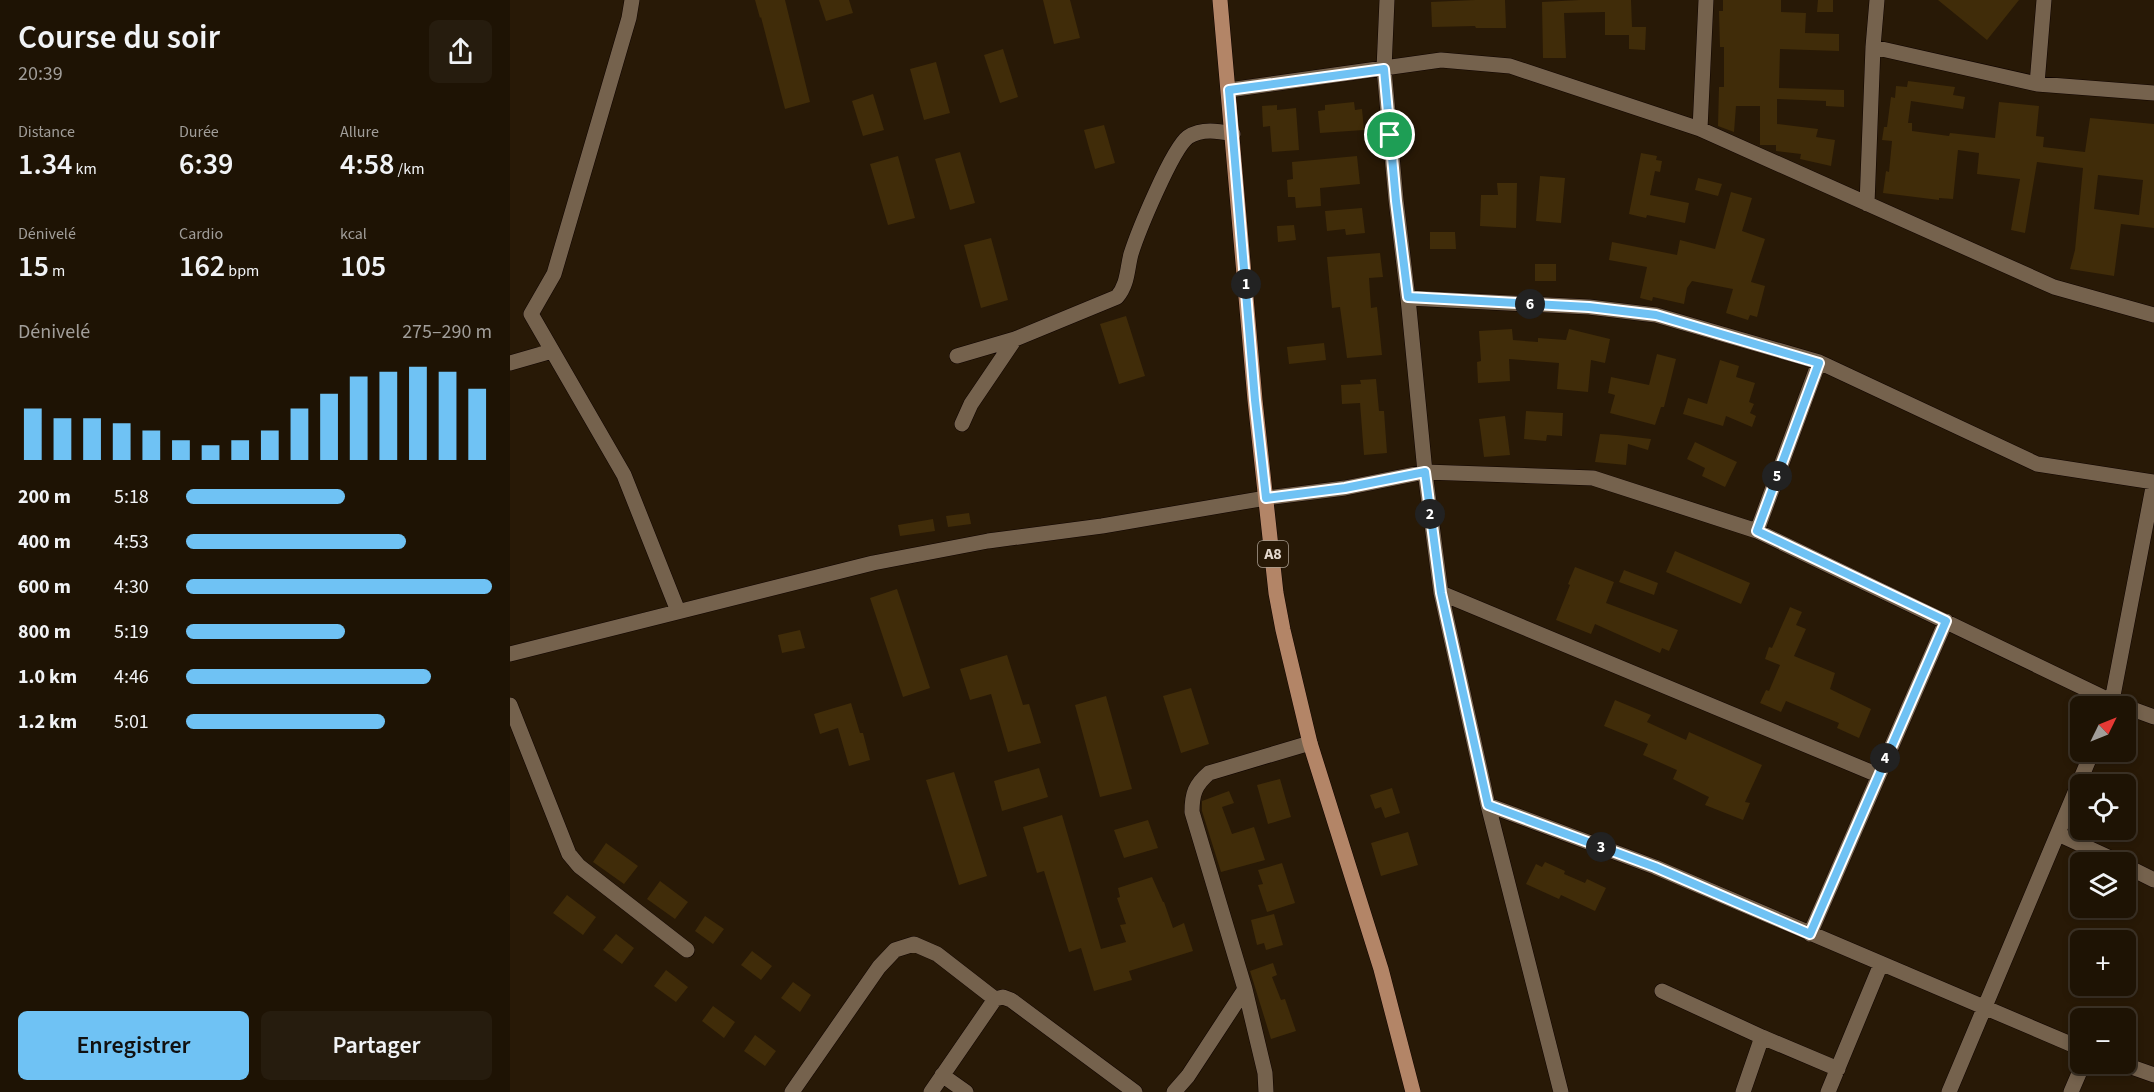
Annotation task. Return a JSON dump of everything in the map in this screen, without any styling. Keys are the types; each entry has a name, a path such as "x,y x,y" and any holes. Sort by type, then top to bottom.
{"main road":[{"name":"A8","path":"1220,0 1255,400 1276,593 1310,743 1381,969 1413,1092"}],"street":[{"path":"632,0 629,18 554,274 531,314 624,475 678,611"},
{"path":"1387,0 1384,69 1396,201 1425,472 1441,593 1488,805 1561,1092"},
{"path":"1700,129 1706,0"},
{"path":"1867,204 1873,47 1878,0"},
{"path":"2037,84 2044,0"},
{"path":"1873,47 2037,84 2154,93"},
{"path":"1229,90 1441,60 1510,66 1700,129 2054,287 2154,315"},
{"path":"957,356 1015,339 1117,297 1123,289 1131,254 1150,204 1178,148 1188,137 1200,132 1212,130 1233,134"},
{"path":"1408,297 1589,307 1656,315 1819,363 2037,464 2154,482 2113,696"},
{"path":"962,424 971,404 1015,339"},
{"path":"510,363 552,351"},
{"path":"1757,531 1819,363"},
{"path":"510,654 873,562 988,541 1102,526 1266,498 1345,488 1425,472 1593,478 1757,531 1946,621 2095,696"},
{"path":"1441,593 1878,775"},
{"path":"1810,934 1946,621"},
{"path":"510,705 569,854 579,866 687,950"},
{"path":"2136,712 2154,717"},
{"path":"1266,1092 1264,1073 1245,988 1192,812 1192,796 1198,783 1209,774 1310,743"},
{"path":"1949,1092 2088,762"},
{"path":"1488,805 1655,867 2070,1044"},
{"path":"2058,834 2097,852"},
{"path":"2136,871 2154,880"},
{"path":"792,1092 879,967 895,950 914,944 937,954 995,999"},
{"path":"1828,1092 1881,964"},
{"path":"1174,1092 1188,1076 1245,988"},
{"path":"1662,991 1762,1037 1838,1068"},
{"path":"931,1092 995,999 1003,997 1011,1000 1136,1092"},
{"path":"1743,1092 1762,1037"},
{"path":"2136,1069 2154,1075"},
{"path":"2071,1092 2079,1074"},
{"path":"942,1075 966,1092"}],"building":[{"path":"755,0 785,0 810,102 785,109"},
{"path":"819,0 849,0 853,13 826,21"},
{"path":"1043,0 1070,0 1080,38 1054,44"},
{"path":"1505,0 1506,28 1432,27 1431,2"},
{"path":"1631,0 1632,27 1646,27 1645,50 1629,49 1629,35 1605,35 1605,12 1564,13 1566,58 1543,58 1542,2"},
{"path":"1723,0 1781,0 1781,12 1806,13 1805,33 1839,34 1839,51 1780,49 1779,88 1844,90 1844,107 1826,106 1826,101 1777,99 1777,124 1818,129 1816,137 1835,140 1831,166 1800,159 1801,154 1776,151 1776,145 1760,145 1760,106 1736,106 1734,132 1718,126 1719,87 1724,87 1724,47 1720,47 1719,11 1723,11"},
{"path":"1818,0 1833,0 1833,12 1817,12"},
{"path":"1938,0 2019,0 1987,40"},
{"path":"1003,49 1018,97 1000,103 984,55"},
{"path":"936,62 950,113 924,120 910,69"},
{"path":"1908,81 1955,87 1953,95 1965,97 1963,109 1911,101 1908,123 1912,123 1912,131 1949,136 1950,133 1995,138 1999,102 2039,106 2036,136 2044,137 2043,147 2085,152 2090,118 2154,124 2154,228 2121,224 2114,276 2070,269 2075,250 2083,168 2037,162 2025,233 2011,230 2020,179 1977,174 1979,153 1958,150 1953,199 1939,198 1939,200 1883,193 1886,171 1889,172 1892,141 1882,140 1884,127 1887,127 1891,97 1895,98 1896,86 1907,87","holes":["2098,175 2143,180 2139,215 2094,209"]},
{"path":"873,94 884,130 863,136 852,101"},
{"path":"1354,102 1355,110 1362,109 1364,130 1320,133 1318,111 1325,110 1325,105"},
{"path":"1277,105 1277,110 1296,108 1299,150 1272,152 1270,126 1263,127 1262,106"},
{"path":"1104,125 1115,163 1095,169 1084,130"},
{"path":"960,152 975,203 950,210 935,159"},
{"path":"1641,153 1657,156 1656,160 1662,161 1660,172 1655,171 1650,195 1689,203 1685,223 1647,215 1646,218 1629,214"},
{"path":"898,156 915,218 888,225 870,164"},
{"path":"1357,156 1360,184 1320,188 1321,206 1296,208 1295,197 1288,197 1287,180 1293,179 1292,162"},
{"path":"1540,176 1565,178 1561,223 1536,221"},
{"path":"1698,178 1722,184 1718,196 1695,190"},
{"path":"1497,183 1517,183 1516,228 1480,226 1481,195 1498,195"},
{"path":"1731,192 1752,198 1742,231 1765,239 1751,282 1765,286 1757,317 1750,315 1748,320 1726,313 1733,289 1692,281 1687,288 1684,304 1653,297 1652,301 1640,298 1647,267 1609,260 1612,242 1677,255 1680,240 1715,249"},
{"path":"1362,208 1365,233 1346,235 1345,229 1327,231 1325,211"},
{"path":"1294,225 1296,240 1278,242 1277,226"},
{"path":"1430,232 1455,232 1456,249 1430,249"},
{"path":"991,238 1008,300 981,308 964,245"},
{"path":"1380,253 1383,277 1369,278 1371,308 1377,307 1382,355 1347,358 1340,307 1332,308 1327,257"},
{"path":"1535,264 1556,264 1556,281 1535,281"},
{"path":"1126,316 1145,376 1119,384 1100,324"},
{"path":"1512,329 1513,340 1538,342 1538,338 1566,340 1569,329 1610,339 1605,363 1591,360 1588,392 1557,389 1559,363 1509,359 1510,381 1478,383 1477,362 1481,361 1479,331"},
{"path":"1324,343 1326,360 1289,364 1287,347"},
{"path":"1657,354 1676,359 1664,407 1661,407 1655,425 1610,413 1615,395 1608,393 1611,377 1649,385"},
{"path":"1720,360 1739,366 1736,377 1755,383 1749,402 1754,404 1750,413 1756,416 1752,427 1726,416 1723,426 1683,414 1688,398 1707,404"},
{"path":"1376,379 1379,411 1384,411 1387,453 1364,455 1360,403 1342,404 1341,385 1361,384 1360,380"},
{"path":"1526,411 1563,413 1562,436 1547,435 1546,441 1524,439"},
{"path":"1505,416 1510,455 1484,457 1479,419"},
{"path":"1600,434 1651,439 1648,450 1628,444 1626,465 1595,462"},
{"path":"1695,442 1737,462 1725,487 1702,476 1705,468 1687,459"},
{"path":"969,513 971,524 948,527 946,516"},
{"path":"933,519 935,531 900,536 898,525"},
{"path":"1675,551 1750,583 1741,604 1666,572"},
{"path":"1575,567 1614,582 1606,603 1678,630 1669,651 1662,648 1660,653 1595,624 1591,634 1556,620"},
{"path":"1624,570 1658,583 1654,595 1619,582"},
{"path":"897,589 930,688 903,697 870,598"},
{"path":"1790,607 1802,612 1796,625 1806,629 1794,656 1835,673 1830,689 1871,709 1859,738 1837,728 1839,723 1786,701 1781,712 1760,703 1766,690 1769,691 1780,665 1765,659"},
{"path":"800,630 805,648 782,653 778,635"},
{"path":"1007,655 1023,705 1029,704 1041,743 1008,752 991,694 970,700 960,669"},
{"path":"1191,688 1209,744 1181,753 1163,696"},
{"path":"1106,696 1132,789 1100,797 1075,705"},
{"path":"1615,700 1651,715 1647,722 1686,740 1689,732 1762,765 1745,802 1750,803 1743,820 1705,805 1709,797 1673,779 1677,770 1643,755 1648,744 1604,726"},
{"path":"851,703 860,733 863,733 870,760 849,766 838,728 820,734 814,714"},
{"path":"1039,768 1048,797 1002,811 994,781"},
{"path":"954,772 987,876 959,885 926,780"},
{"path":"1280,779 1291,817 1268,824 1257,785"},
{"path":"1392,788 1400,813 1385,818 1381,807 1375,809 1370,795"},
{"path":"1229,791 1234,803 1222,807 1232,834 1254,827 1265,860 1221,872 1202,811 1202,801"},
{"path":"1062,815 1101,949 1126,942 1120,925 1126,924 1117,898 1120,897 1118,888 1152,877 1173,928 1184,923 1193,951 1129,971 1132,980 1094,991 1081,948 1069,952 1044,871 1037,873 1023,827"},
{"path":"1148,820 1158,848 1124,858 1114,830"},
{"path":"1408,832 1418,865 1381,876 1371,843"},
{"path":"606,843 638,866 624,884 593,862"},
{"path":"1545,862 1585,883 1587,879 1606,888 1595,911 1561,895 1559,899 1526,884 1536,864 1542,867"},
{"path":"1282,863 1295,903 1267,912 1258,885 1263,884 1258,870"},
{"path":"660,881 688,902 675,919 647,899"},
{"path":"567,895 596,917 583,935 553,913"},
{"path":"1274,914 1283,945 1266,950 1264,943 1257,945 1251,920"},
{"path":"705,916 724,929 713,944 695,931"},
{"path":"616,934 634,948 622,964 603,950"},
{"path":"752,951 772,966 761,980 741,965"},
{"path":"1273,963 1277,975 1272,977 1281,1000 1285,999 1296,1031 1271,1039 1250,971"},
{"path":"666,970 688,987 676,1002 654,986"},
{"path":"793,982 811,995 800,1012 781,998"},
{"path":"713,1006 735,1022 724,1038 702,1021"},
{"path":"755,1035 776,1051 765,1066 744,1051"}],"route":[{"path":"1384,69 1390,135 1408,297 1589,307 1656,315 1819,363 1757,531 1946,621 1810,934 1655,867 1488,805 1441,593 1425,472 1345,488 1266,498 1255,400 1229,90 1384,69"}]}
